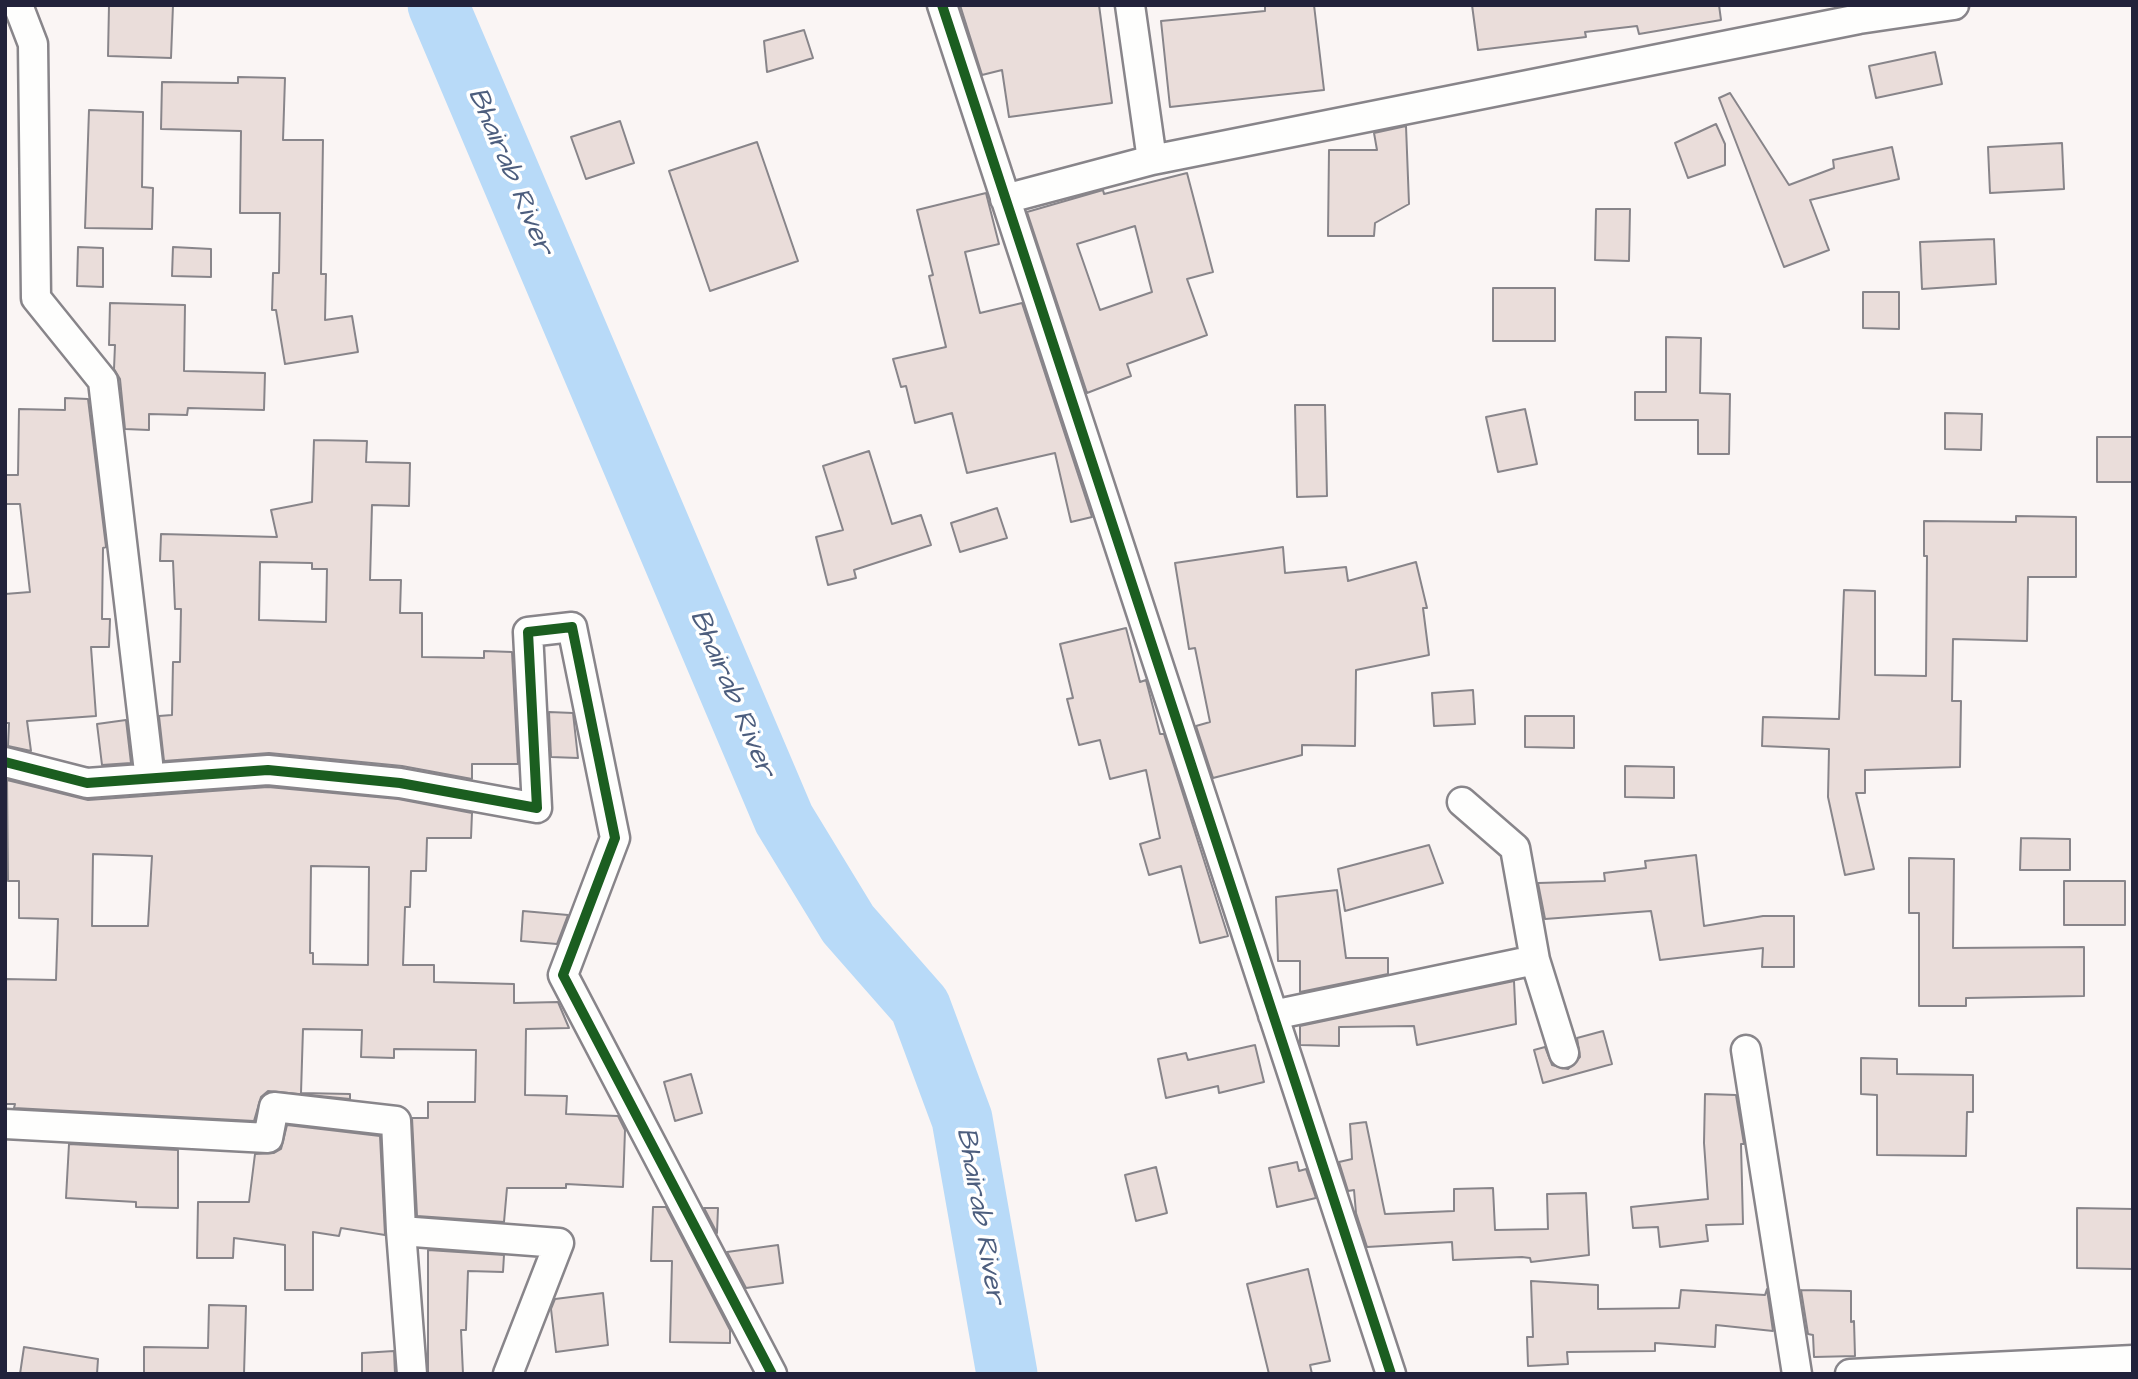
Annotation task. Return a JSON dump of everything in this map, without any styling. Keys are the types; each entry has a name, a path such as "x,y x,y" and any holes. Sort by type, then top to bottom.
{"street":[{"path":"18,5 33,44 36,298 103,381 148,763"},
{"path":"942,5 1391,1374"},
{"path":"1130,5 1152,160"},
{"path":"1005,199 1152,160 1858,19 1954,5"},
{"path":"5,762 86,783 268,770 400,783 537,808 528,632 572,627 615,838 563,975 772,1374"},
{"path":"1462,802 1515,848 1535,960 1564,1054"},
{"path":"1273,1015 1535,960"},
{"path":"1746,1050 1797,1374"},
{"path":"5,1124 268,1138 274,1107 396,1121 412,1374"},
{"path":"401,1231 559,1242 508,1374"},
{"path":"1850,1374 2133,1360"}],"building":[{"path":"109,5 173,5 171,58 108,56"},
{"path":"960,5 1099,5 1112,103 1009,117 1002,70 982,75"},
{"path":"1265,5 1314,5 1324,90 1170,107 1161,21 1265,11"},
{"path":"1472,5 1719,5 1721,20 1639,34 1637,26 1585,32 1586,37 1478,50"},
{"path":"804,30 813,58 767,72 764,41"},
{"path":"1935,52 1942,84 1876,98 1869,66"},
{"path":"238,77 285,78 283,140 323,140 321,274 326,274 325,320 352,316 358,352 285,364 276,310 272,310 273,273 279,273 280,213 240,213 241,131 161,129 162,82 238,83"},
{"path":"1730,93 1789,185 1834,168 1833,160 1892,147 1899,179 1810,200 1829,250 1784,267 1719,98"},
{"path":"89,110 143,112 142,187 153,188 152,229 85,228"},
{"path":"620,121 634,163 586,179 571,137"},
{"path":"1716,124 1725,144 1725,165 1688,178 1675,143"},
{"path":"1406,126 1409,204 1375,223 1374,236 1328,236 1329,150 1377,150 1374,133"},
{"path":"757,142 798,261 710,291 669,171"},
{"path":"2062,143 2064,189 1990,193 1988,147"},
{"path":"1187,173 1213,272 1187,279 1207,335 1127,364 1131,376 1087,393 1027,212 1103,190 1104,194","holes":["1135,226 1152,292 1100,310 1077,244"]},
{"path":"986,193 999,244 965,252 980,313 1022,303 1092,517 1071,522 1055,453 967,473 952,413 915,423 906,386 901,387 893,359 946,347 929,276 933,275 917,210"},
{"path":"1596,209 1630,209 1629,261 1595,260"},
{"path":"1994,239 1996,284 1922,289 1920,242"},
{"path":"78,247 103,248 103,287 77,286"},
{"path":"173,247 211,249 211,277 172,276"},
{"path":"1493,288 1555,288 1555,341 1493,341"},
{"path":"1863,292 1899,292 1899,329 1863,328"},
{"path":"110,303 185,305 184,371 265,373 264,410 188,408 187,415 149,414 149,430 125,429 120,379 114,369 115,345 109,345"},
{"path":"1666,337 1701,338 1700,393 1730,394 1729,454 1698,454 1698,420 1635,420 1635,392 1666,392"},
{"path":"65,398 88,399 106,547 103,548 102,619 110,619 109,647 91,647 96,716 27,721 31,751 8,746 9,723 5,723 5,594 30,592 20,504 6,504 6,475 18,475 19,409 65,410"},
{"path":"1295,405 1325,405 1327,496 1297,497"},
{"path":"1525,409 1537,464 1498,472 1486,417"},
{"path":"1945,413 1982,414 1981,450 1945,449"},
{"path":"2097,437 2133,437 2133,482 2097,482"},
{"path":"314,440 367,441 366,462 410,463 409,506 372,505 370,580 401,580 400,613 422,613 422,657 484,658 484,651 512,652 518,764 472,764 472,779 402,766 269,753 164,761 159,716 172,715 173,662 180,662 181,609 175,609 173,561 160,561 161,534 277,537 271,510 312,502","holes":["260,562 312,563 312,569 327,569 326,622 259,620"]},
{"path":"869,451 892,524 921,515 931,545 854,570 856,578 828,585 816,537 843,530 823,466"},
{"path":"997,508 1007,538 960,552 951,523"},
{"path":"2016,516 2076,517 2076,577 2028,577 2027,641 1953,639 1952,701 1961,701 1960,767 1865,770 1865,793 1856,793 1874,869 1845,875 1828,797 1829,749 1762,746 1763,717 1839,719 1844,590 1875,591 1875,675 1926,676 1927,556 1924,556 1924,521 2016,522"},
{"path":"1283,547 1285,573 1346,567 1348,581 1416,562 1427,608 1423,608 1429,655 1356,670 1355,746 1302,745 1302,755 1213,778 1196,726 1210,722 1195,648 1189,649 1175,563"},
{"path":"1126,628 1140,682 1146,680 1160,734 1164,734 1228,936 1200,943 1181,866 1149,875 1140,844 1160,838 1146,770 1110,779 1100,740 1079,745 1067,699 1073,698 1060,644"},
{"path":"1473,690 1475,724 1434,726 1432,693"},
{"path":"549,712 573,713 578,758 551,757"},
{"path":"1525,716 1574,716 1574,748 1525,747"},
{"path":"126,720 131,763 102,765 97,724"},
{"path":"1625,766 1674,767 1674,798 1625,797"},
{"path":"7,780 88,800 268,787 398,799 472,813 471,838 427,838 426,871 411,871 410,907 405,907 403,965 434,965 434,982 514,984 514,1003 558,1002 569,1028 526,1029 525,1095 567,1096 566,1114 618,1116 625,1130 623,1187 566,1184 566,1188 507,1188 504,1222 417,1216 412,1118 428,1118 428,1102 475,1102 476,1050 394,1049 394,1058 361,1057 362,1030 303,1029 301,1093 350,1094 350,1099 268,1091 261,1097 254,1121 14,1108 15,1104 5,1104 5,979 56,980 58,919 19,918 19,881 8,881","holes":["93,854 152,856 148,926 92,926","311,866 369,867 368,965 313,964 313,953 310,953"]},
{"path":"2021,838 2070,839 2070,870 2020,870"},
{"path":"1429,845 1443,883 1345,911 1338,869"},
{"path":"1696,855 1704,926 1763,916 1794,916 1794,967 1762,967 1763,948 1660,960 1651,911 1545,919 1538,883 1605,881 1604,873 1646,868 1645,861"},
{"path":"1909,858 1954,859 1953,948 2084,947 2084,996 1966,998 1966,1006 1919,1006 1919,913 1909,913"},
{"path":"2064,881 2125,881 2125,925 2064,925"},
{"path":"1337,890 1346,958 1388,958 1388,974 1300,992 1300,961 1278,961 1276,897"},
{"path":"523,911 568,915 557,944 521,941"},
{"path":"1514,981 1516,1024 1417,1045 1414,1026 1339,1027 1339,1046 1300,1045 1300,1026"},
{"path":"1603,1031 1612,1064 1543,1083 1534,1050 1545,1047 1552,1065 1568,1069 1580,1057 1577,1038"},
{"path":"1255,1045 1264,1082 1219,1093 1218,1086 1166,1098 1158,1059 1186,1053 1188,1060"},
{"path":"1861,1058 1897,1059 1897,1074 1973,1075 1973,1112 1967,1112 1966,1156 1877,1155 1877,1095 1861,1094"},
{"path":"691,1074 702,1113 675,1121 664,1082"},
{"path":"1705,1094 1736,1095 1744,1144 1741,1144 1743,1224 1706,1225 1708,1241 1660,1247 1658,1227 1633,1228 1631,1207 1708,1199 1704,1143"},
{"path":"1366,1122 1385,1214 1454,1211 1454,1189 1493,1188 1495,1230 1548,1229 1547,1194 1586,1193 1589,1255 1531,1262 1530,1258 1522,1257 1453,1260 1452,1242 1367,1247 1356,1213 1354,1190 1348,1191 1339,1162 1352,1159 1350,1124"},
{"path":"287,1125 380,1136 385,1235 341,1228 339,1236 313,1232 313,1290 285,1290 285,1245 234,1238 233,1258 197,1258 198,1202 249,1202 255,1154 274,1153 281,1149"},
{"path":"69,1144 178,1150 178,1208 136,1207 136,1202 66,1198"},
{"path":"1297,1162 1299,1171 1306,1169 1316,1198 1277,1207 1269,1168"},
{"path":"1156,1167 1167,1213 1136,1221 1125,1175"},
{"path":"653,1207 666,1207 730,1330 730,1343 670,1342 672,1261 651,1261"},
{"path":"704,1208 718,1208 717,1233"},
{"path":"2077,1208 2133,1209 2133,1269 2077,1268"},
{"path":"778,1245 783,1283 746,1288 727,1252"},
{"path":"428,1250 504,1255 503,1272 468,1271 466,1330 461,1330 463,1374 428,1374"},
{"path":"1308,1269 1330,1361 1310,1365 1312,1374 1269,1374 1247,1284"},
{"path":"1531,1281 1598,1285 1598,1309 1679,1308 1681,1290 1765,1295 1767,1289 1773,1331 1716,1325 1715,1347 1655,1343 1655,1351 1567,1352 1568,1364 1528,1366 1527,1337 1533,1337"},
{"path":"1801,1290 1851,1291 1855,1356 1814,1357 1813,1335 1808,1334"},
{"path":"603,1293 608,1345 556,1352 551,1309 555,1299"},
{"path":"209,1305 246,1306 244,1374 144,1374 144,1347 208,1348"},
{"path":"24,1347 98,1359 97,1374 20,1374"},
{"path":"394,1351 395,1374 362,1374 362,1353"}],"waterway":[{"name":"Bhairab River","path":"438,5 784,819 848,924 920,1006 962,1119 1007,1374"}],"cycle path":[{"path":"942,5 1391,1374"},
{"path":"5,762 87,783 268,770 400,783 537,808 528,632 572,627 615,838 563,975 772,1374"}]}
